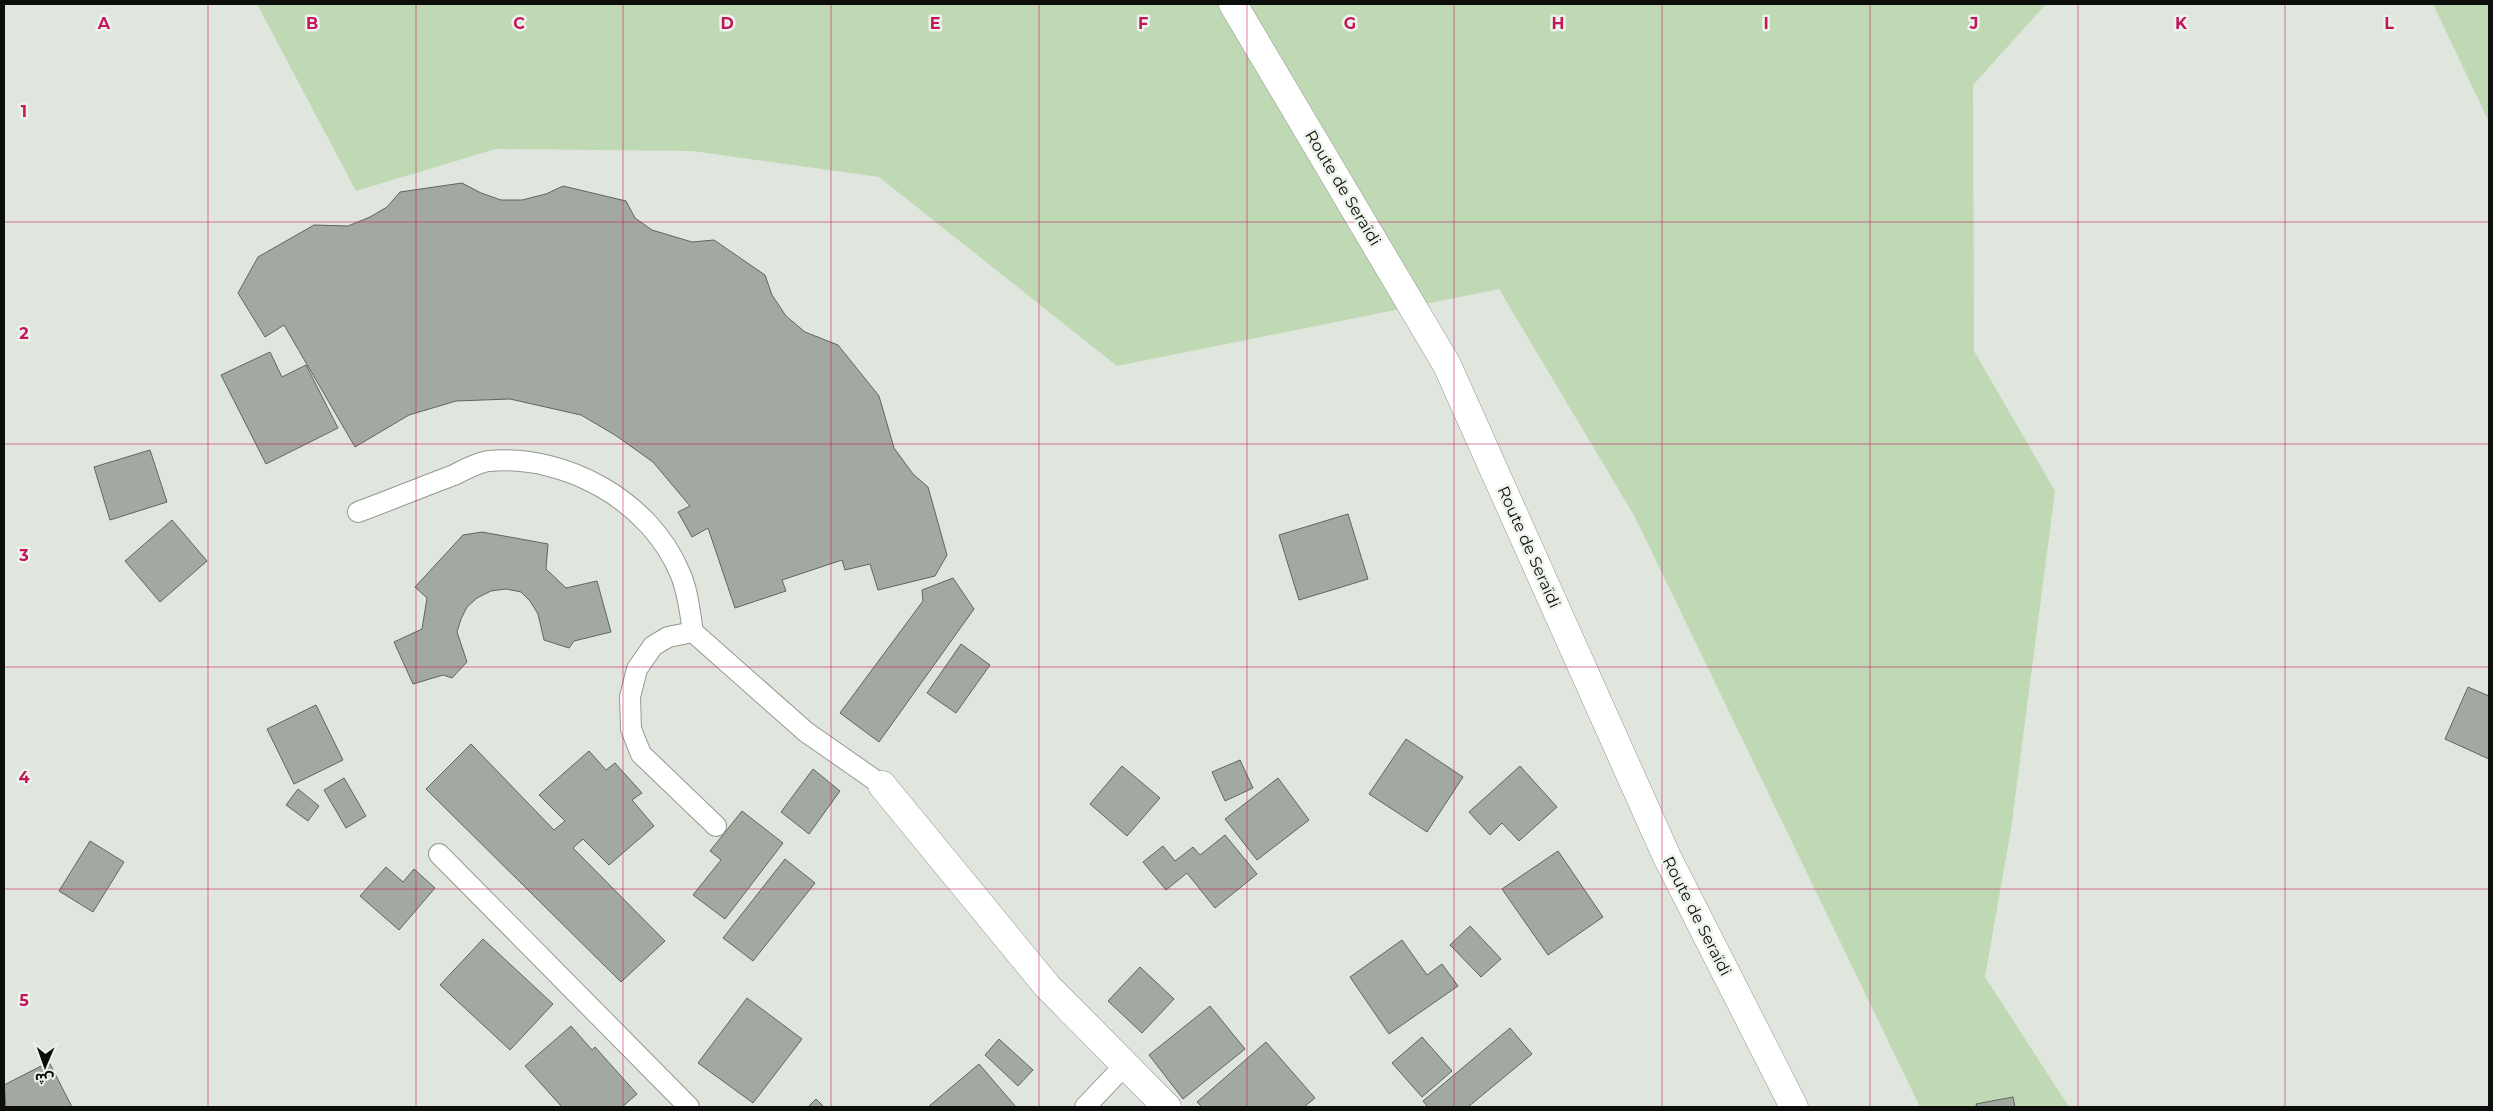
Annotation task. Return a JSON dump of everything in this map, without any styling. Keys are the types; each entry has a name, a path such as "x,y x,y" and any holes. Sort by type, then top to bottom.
{"main road":[{"name":"Route de Seraïdi","path":"1233,4 1447,365 1667,857 1794,1107"},
{"path":"882,785 1047,986 1166,1107"}],"lane":[{"path":"358,512 487,461 534,462 582,476 634,508 661,537 681,573 689,603 692,632 806,732 882,785"},
{"path":"692,632 668,637 653,646 637,669 630,697 631,729 641,754 716,826"},
{"path":"439,854 689,1107"},
{"path":"1085,1107 1124,1066"}],"green space":[{"path":"257,4 2046,4 1973,85 1974,351 2055,491 2011,829 1985,977 2069,1107 1920,1107 1635,517 1499,289 1117,366 879,177 692,151 496,149 356,191"},
{"path":"2430,4 2489,4 2489,122 2434,6"}],"building":[{"path":"462,183 481,193 501,200 522,200 546,194 563,186 626,201 635,218 652,230 692,242 714,240 765,275 772,295 786,316 805,332 838,345 879,396 894,448 913,474 928,487 947,555 935,576 878,590 870,564 845,570 842,560 782,580 786,591 735,608 708,528 692,537 678,512 690,506 653,462 615,435 581,415 510,399 456,401 409,415 355,447 284,325 265,337 238,293 258,257 314,225 348,226 370,217 387,207 400,192"},
{"path":"270,352 282,377 306,365 338,428 266,464 221,375"},
{"path":"150,450 167,502 110,520 94,467"},
{"path":"1348,514 1368,579 1299,600 1279,535"},
{"path":"172,520 207,561 160,602 125,561"},
{"path":"482,532 548,544 546,569 566,588 597,581 611,632 574,641 569,648 544,640 538,614 530,601 521,592 506,589 491,591 477,598 467,607 461,619 457,632 467,662 452,678 443,675 413,684 394,642 422,629 427,598 415,587 463,535"},
{"path":"953,578 974,609 879,742 840,713 923,601 922,590"},
{"path":"961,644 990,665 956,713 927,693"},
{"path":"2468,687 2489,696 2489,759 2445,739"},
{"path":"316,705 343,760 294,784 267,729"},
{"path":"1406,739 1463,777 1427,832 1369,794"},
{"path":"471,744 554,830 565,821 539,795 589,751 606,770 615,763 642,793 632,800 654,826 609,865 583,839 573,848 665,941 621,982 426,789"},
{"path":"1240,760 1253,788 1225,801 1212,772"},
{"path":"1122,766 1160,798 1127,836 1090,804"},
{"path":"1520,766 1557,807 1519,841 1502,823 1490,835 1469,812"},
{"path":"813,769 840,791 809,834 781,812"},
{"path":"344,778 366,816 346,828 324,790"},
{"path":"1278,778 1309,820 1257,860 1225,819"},
{"path":"298,789 319,806 308,821 286,805"},
{"path":"742,811 783,843 725,919 693,895 721,860 710,851"},
{"path":"1225,835 1257,874 1215,908 1187,873 1166,890 1143,862 1163,846 1175,861 1193,847 1200,855"},
{"path":"90,841 124,862 93,912 59,891"},
{"path":"1558,851 1603,917 1548,955 1502,889"},
{"path":"785,859 815,883 753,961 723,938"},
{"path":"386,867 403,882 414,869 435,888 399,930 360,896"},
{"path":"1470,926 1501,959 1481,977 1450,945"},
{"path":"483,939 553,1004 510,1050 440,985"},
{"path":"1402,940 1427,975 1442,964 1458,986 1389,1034 1350,977"},
{"path":"1140,967 1174,999 1142,1033 1108,1001"},
{"path":"747,998 802,1039 753,1103 698,1063"},
{"path":"1210,1006 1245,1049 1183,1099 1149,1055"},
{"path":"571,1026 592,1050 595,1047 637,1094 622,1107 562,1107 525,1066"},
{"path":"1510,1028 1532,1054 1468,1107 1428,1107 1423,1101"},
{"path":"1422,1037 1452,1071 1422,1097 1392,1063"},
{"path":"999,1039 1033,1070 1018,1086 985,1055"},
{"path":"1266,1042 1315,1098 1304,1107 1202,1107 1197,1102"},
{"path":"49,1062 72,1107 6,1107 4,1085"},
{"path":"979,1064 1016,1107 928,1107"},
{"path":"2013,1097 2015,1107 1977,1107 1976,1104"},
{"path":"816,1099 824,1107 808,1107"}]}
